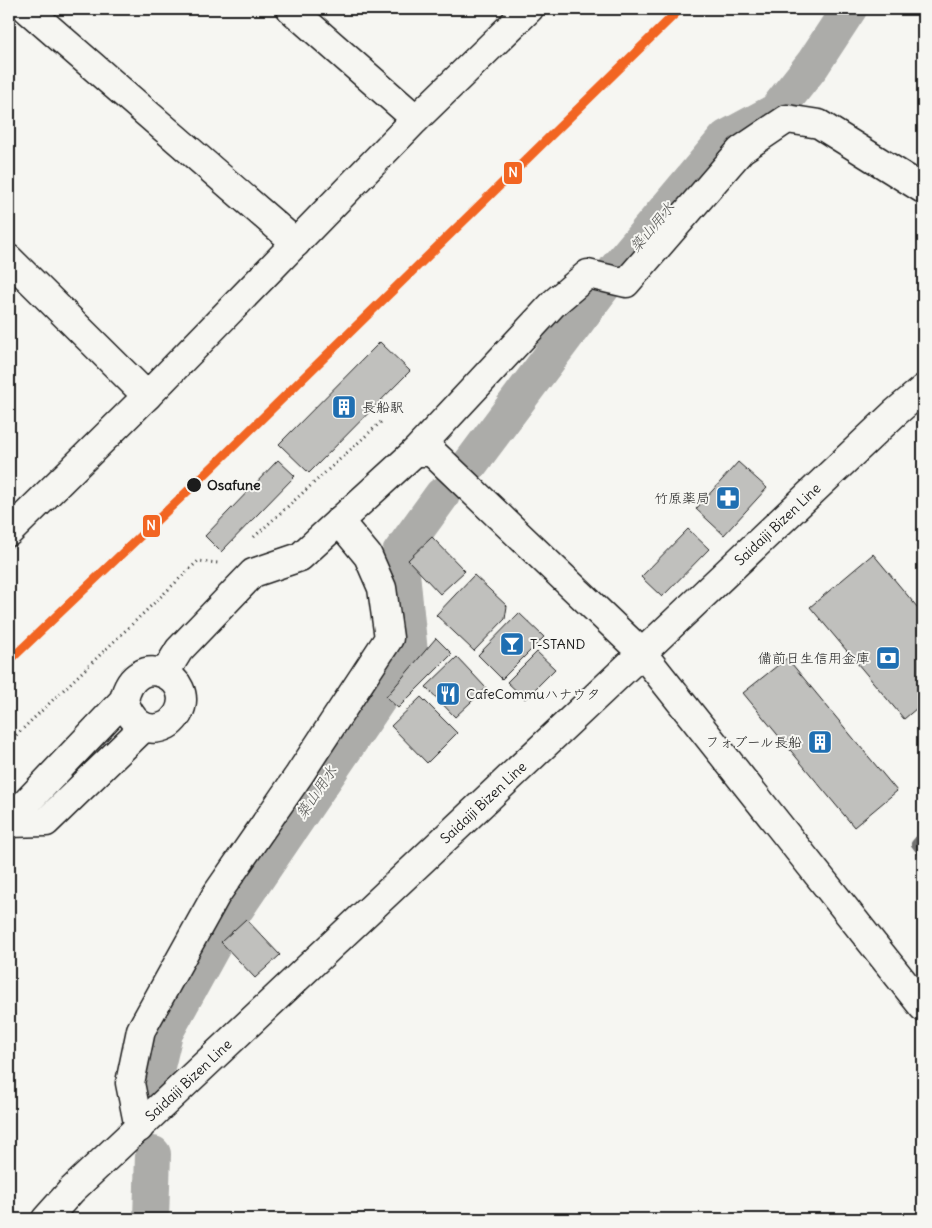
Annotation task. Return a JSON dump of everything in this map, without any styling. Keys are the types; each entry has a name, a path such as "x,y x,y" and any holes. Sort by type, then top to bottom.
{"street":[{"path":"27,9 296,243"},
{"path":"291,9 416,119"},
{"path":"9,532 147,396 416,119 529,9"},
{"path":"165,673 179,650 253,573 300,557 415,452 554,303 588,274 626,283 741,150 787,119 819,124 923,189"},
{"path":"9,260 147,396"},
{"name":"Saidaiji Bizen Line","path":"46,1219 72,1190 896,412 923,389"},
{"path":"415,452 432,452 642,653 923,1007"},
{"path":"139,1128 130,1083 141,1030 216,895 299,775 389,638 382,588 368,556 339,521"},
{"path":"9,822 124,700 127,688 142,673 154,671 165,673 179,688 182,698 180,709 175,718 167,725 156,728 144,727 134,721 127,711 124,700"},
{"path":"9,822 46,822 144,727"}],"path":[{"path":"253,538 381,422"},
{"path":"9,742 198,561 225,563"}],"building":[{"name":"長船駅","path":"380,342 410,371 309,473 279,444"},
{"path":"278,460 295,476 221,552 205,536"},
{"path":"738,462 767,488 724,535 696,509"},
{"path":"688,529 709,549 662,597 641,577"},
{"path":"432,537 465,571 440,594 408,560"},
{"name":"備前日生信用金庫","path":"873,554 923,614 923,703 904,719 810,607"},
{"path":"474,575 507,606 505,619 474,651 436,615"},
{"path":"519,613 544,637 502,679 478,655"},
{"path":"436,638 452,654 398,708 386,697"},
{"path":"537,652 555,669 525,699 507,682"},
{"path":"457,657 486,688 455,717 426,687"},
{"name":"フォブール長船","path":"787,658 897,791 854,827 743,693"},
{"path":"421,697 457,733 427,763 391,726"},
{"path":"246,919 280,955 255,978 221,942"}],"waterway":[{"name":"築山用水","path":"471,463 616,269 726,138 776,111 813,64 849,9"},
{"name":"築山用水","path":"152,1087 165,1033 221,931 410,653 400,553 442,495"},
{"path":"923,836 916,844 923,853"},
{"name":"築山用水","path":"151,1219 153,1154"}],"transit line":[{"name":"N","path":"9,661 194,485 680,9"}],"place":[{"name":"長船駅","path":"344,407"},
{"name":"Osafune","path":"194,485"},
{"name":"竹原薬局","path":"728,498"},
{"name":"T-STAND","path":"512,644"},
{"name":"備前日生信用金庫","path":"888,658"},
{"name":"CafeCommuハナウタ","path":"448,694"},
{"name":"フォブール長船","path":"820,742"}]}
